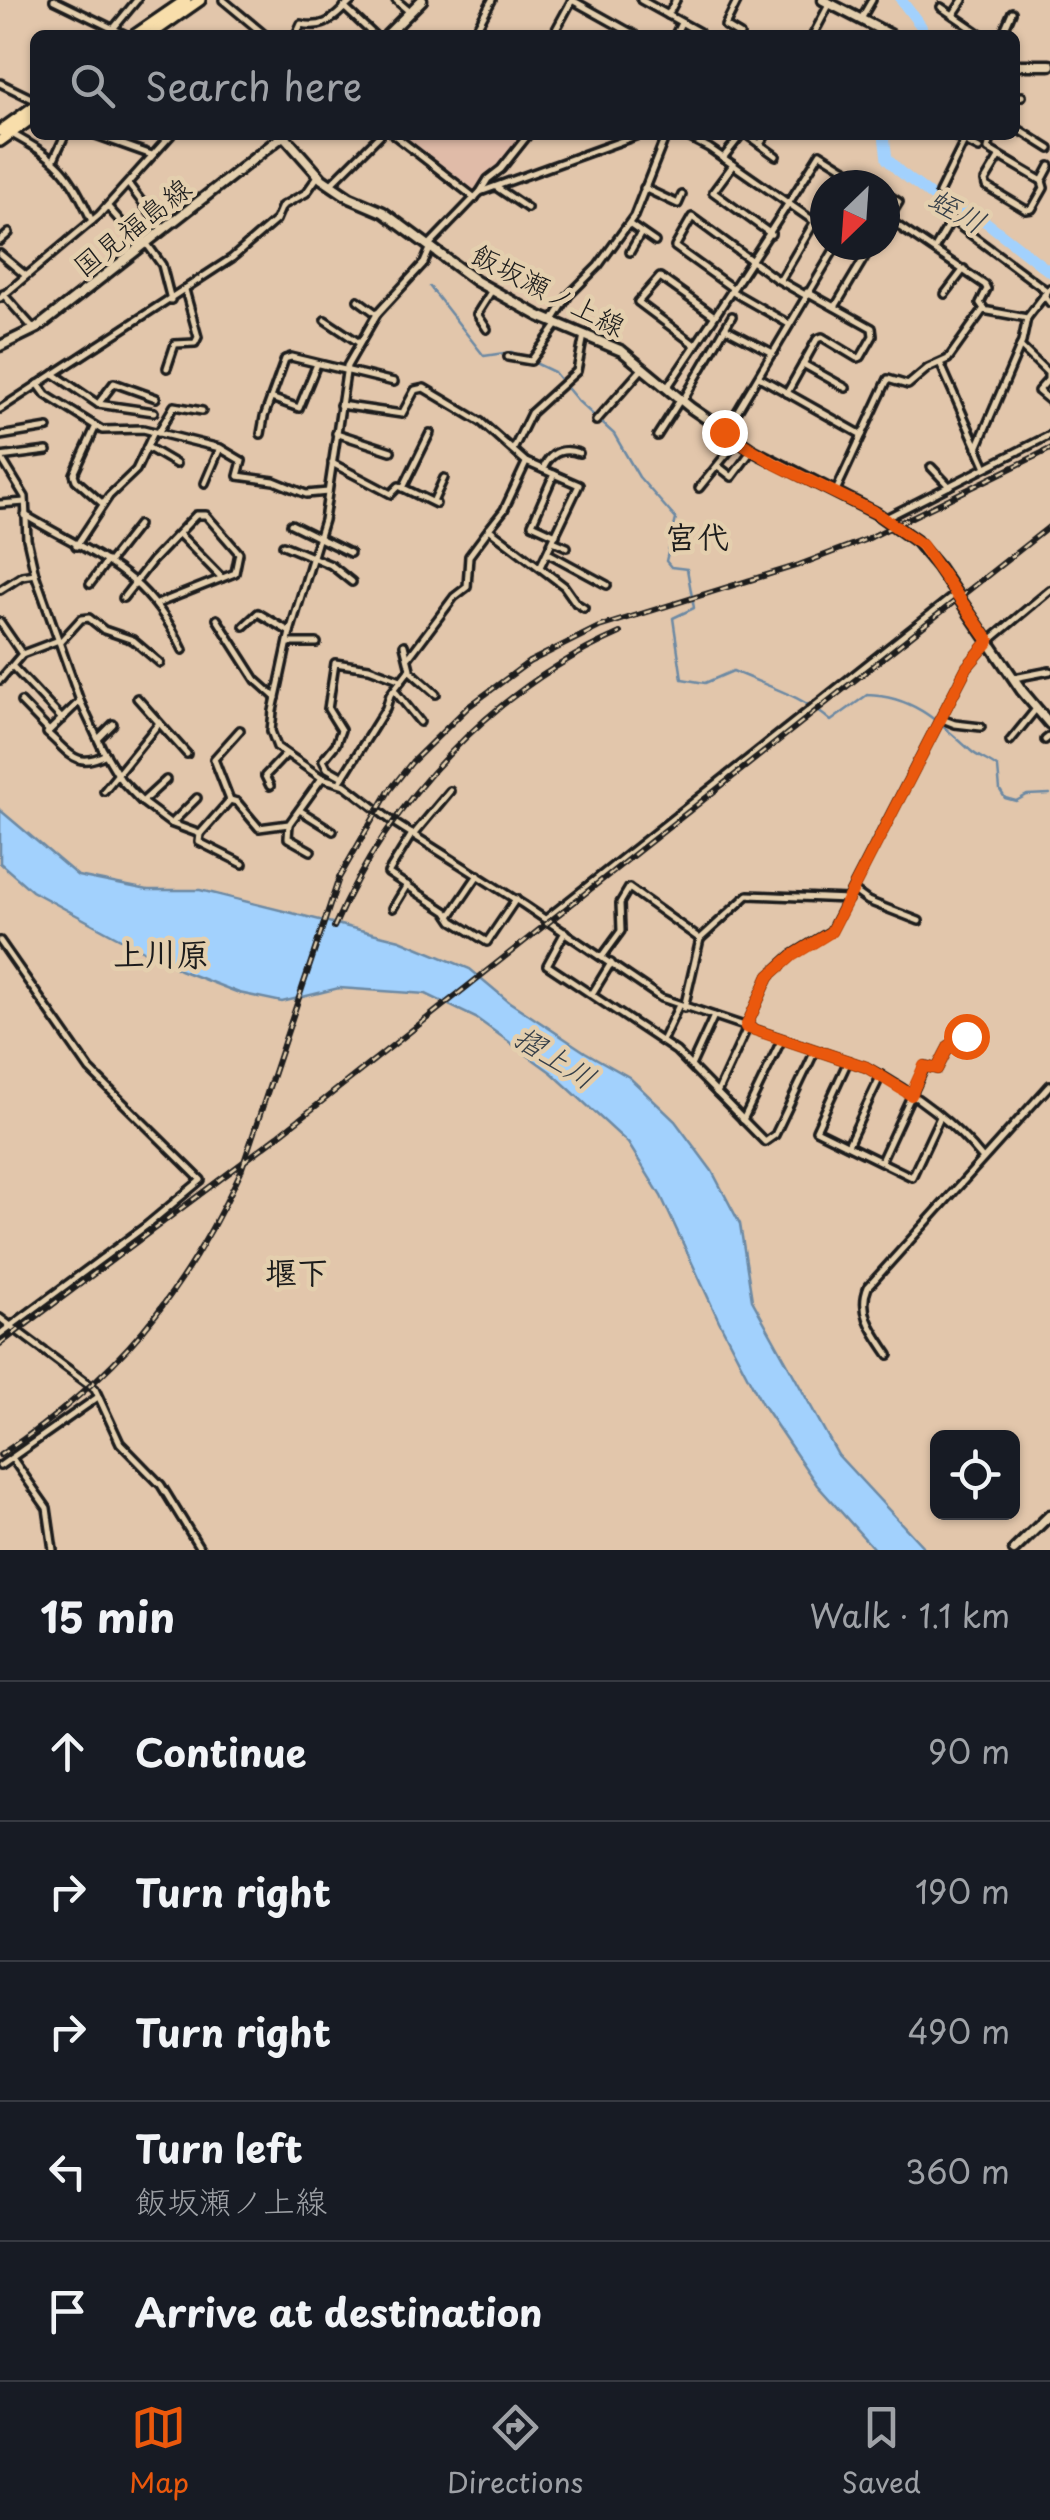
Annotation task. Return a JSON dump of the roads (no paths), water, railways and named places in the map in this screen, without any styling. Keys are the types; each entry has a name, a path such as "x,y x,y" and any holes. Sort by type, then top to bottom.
{"highway":[{"path":"143,30 186,0"},
{"path":"157,30 200,0"},
{"path":"0,141 3,130 30,107"},
{"path":"3,130 30,118"}],"main road":[{"path":"393,30 422,0"},
{"path":"828,1 882,30"},
{"path":"1020,62 1050,65"},
{"name":"国見福島線","path":"0,346 34,330 278,140"},
{"name":"飯坂瀬ノ上線","path":"288,140 330,185 384,212 492,290 555,323 622,351 724,432 884,519 922,545 1013,678 1050,724"},
{"path":"1014,1550 1050,1515"}],"street":[{"path":"54,0 117,30"},
{"path":"113,28 138,0"},
{"path":"223,0 259,30"},
{"path":"298,30 301,24 318,28 353,0"},
{"path":"396,0 410,12"},
{"path":"476,30 492,0"},
{"path":"556,30 572,0 626,30"},
{"path":"641,0 695,30"},
{"path":"668,15 676,0"},
{"path":"732,30 725,26 738,0"},
{"path":"861,19 872,0"},
{"path":"953,16 963,0"},
{"path":"815,30 828,1"},
{"path":"941,7 974,30"},
{"path":"344,8 368,30"},
{"path":"1004,30 1012,12"},
{"path":"678,30 681,23"},
{"path":"0,83 30,100"},
{"path":"3,130 54,159 72,180 92,222"},
{"path":"1020,130 1050,148"},
{"path":"54,159 62,140"},
{"path":"110,140 152,155"},
{"path":"34,330 2,296 108,207 166,140"},
{"path":"330,185 375,140"},
{"path":"400,140 474,198"},
{"path":"341,779 322,778 286,754 277,747 271,732 290,632 319,538 345,372 358,342 377,314 524,140"},
{"path":"480,192 624,140"},
{"path":"508,357 531,361 569,296 598,266 628,224 664,140"},
{"path":"692,140 810,219"},
{"path":"723,158 739,140"},
{"path":"753,140 776,156"},
{"path":"760,144 763,140"},
{"path":"961,140 979,149"},
{"path":"991,140 988,149 1000,156 1042,181 1044,188 1032,209 1026,210 986,186 1000,156"},
{"path":"940,193 964,142"},
{"path":"667,388 771,234 820,153 846,170"},
{"path":"733,164 713,192 771,234"},
{"path":"1042,181 1050,166"},
{"path":"0,409 232,258 276,220 282,206 306,193 318,176"},
{"path":"129,185 163,230"},
{"path":"496,187 528,208"},
{"path":"644,188 678,204 682,196"},
{"path":"108,207 162,266 171,300"},
{"path":"787,393 817,338 861,358 873,336 872,328 780,280 692,217 675,246 731,289 789,324"},
{"path":"935,248 954,222 1047,291 1050,303"},
{"path":"628,224 655,242"},
{"path":"780,280 810,229"},
{"path":"900,229 935,248 985,285 980,303 985,310 1027,318"},
{"path":"0,242 8,233"},
{"path":"630,252 642,233"},
{"path":"0,254 25,274"},
{"path":"724,432 827,260"},
{"path":"834,307 863,260"},
{"path":"945,294 964,270"},
{"path":"694,345 638,302 660,276 713,316"},
{"path":"166,368 175,344 195,343 198,337 184,290"},
{"path":"487,330 477,314 492,290"},
{"path":"978,448 1020,346 1027,318 1047,291"},
{"path":"358,300 377,314"},
{"path":"835,493 888,379 908,384 928,368 948,360 985,310"},
{"path":"657,436 732,316"},
{"path":"324,320 358,342"},
{"path":"725,328 772,352"},
{"path":"513,450 531,413 577,370 584,335"},
{"path":"1020,346 1048,373 1048,380 1038,390 1050,400"},
{"path":"262,434 285,359 291,357 394,382"},
{"path":"270,398 300,408 317,364"},
{"path":"802,364 846,388"},
{"path":"941,364 986,468"},
{"path":"596,421 642,369"},
{"path":"54,374 98,404 154,412"},
{"path":"759,377 862,435"},
{"path":"98,404 114,383 156,398"},
{"path":"38,384 46,395 96,428 111,432 143,429 220,448 240,458 238,476 274,481 306,494 328,492"},
{"path":"340,405 402,414 416,390 424,388 481,422 526,462 579,485 540,568"},
{"path":"76,546 103,504 136,470 174,406 202,411"},
{"path":"0,436 48,428"},
{"path":"96,428 74,474 103,504"},
{"path":"336,433 392,451"},
{"path":"402,488 430,433"},
{"path":"884,519 1050,435"},
{"path":"699,488 738,440"},
{"path":"147,447 176,464"},
{"path":"205,484 220,448"},
{"path":"718,466 732,476 752,450"},
{"path":"48,451 0,457 25,502 36,574 80,701 118,775 142,802 172,824 200,834"},
{"path":"543,470 560,451 579,453"},
{"path":"409,656 467,586 469,556 504,510 526,462"},
{"path":"332,463 391,494 399,486 434,503 444,478"},
{"path":"931,466 949,486"},
{"path":"554,474 532,524 567,547"},
{"path":"0,504 25,502"},
{"path":"25,516 108,561 136,582 158,604 184,650"},
{"path":"122,598 196,516 206,516 239,553 235,573 158,604"},
{"path":"291,524 350,553"},
{"path":"90,584 138,525"},
{"path":"488,529 584,608"},
{"path":"179,534 222,578"},
{"path":"284,545 343,572 352,582"},
{"path":"548,552 607,585"},
{"path":"0,590 22,576 36,574"},
{"path":"717,1092 769,976 831,932 967,667 989,641 1050,590"},
{"path":"546,919 956,594"},
{"path":"244,626 258,613 290,632"},
{"path":"0,680 22,654 59,641 81,619 88,618 104,630 132,640 160,664"},
{"path":"217,619 256,680 276,698"},
{"path":"0,622 22,654"},
{"path":"288,642 317,643"},
{"path":"341,779 410,670 404,644"},
{"path":"402,680 369,668 335,662 328,710 341,730 323,760 341,779 413,834 661,998 881,1075 961,1133 984,1159"},
{"path":"14,668 62,719"},
{"path":"410,670 436,694"},
{"path":"1013,678 1050,670"},
{"path":"394,690 420,722"},
{"path":"137,698 187,754"},
{"path":"49,731 80,701"},
{"path":"21,702 47,733 81,762 89,763 106,754"},
{"path":"1010,741 1036,708"},
{"path":"942,718 981,727"},
{"path":"104,790 159,722"},
{"path":"98,739 113,724"},
{"path":"230,800 214,760 240,730"},
{"path":"270,786 265,776 286,754"},
{"path":"311,852 288,838 289,824 322,778"},
{"path":"142,802 166,780"},
{"path":"450,792 413,834 388,873 487,942 516,900"},
{"path":"172,824 197,798"},
{"path":"230,800 237,802 259,828 289,824"},
{"path":"230,800 200,834 199,842 243,864"},
{"path":"301,811 332,831"},
{"path":"450,916 478,875"},
{"path":"393,908 407,885"},
{"path":"602,957 621,931 620,903 629,888 700,939"},
{"path":"853,890 868,902 919,921"},
{"path":"662,1041 681,1007 700,939 748,894 848,899"},
{"path":"565,932 547,964 662,1041 765,1142 775,1135 814,1051"},
{"path":"0,941 90,1070 201,1180 147,1226 0,1334"},
{"path":"592,994 611,964"},
{"path":"691,1066 714,1016"},
{"path":"881,1160 924,1066 937,1069 949,1046 972,1032"},
{"path":"743,1120 781,1041"},
{"path":"848,1061 816,1130 912,1177 940,1117"},
{"path":"848,1145 881,1075"},
{"path":"889,1354 866,1319 864,1292 1050,1086"},
{"path":"0,1318 87,1381 120,1443 161,1485 201,1550"},
{"path":"0,1466 98,1397"},
{"path":"12,1458 47,1508 53,1550"}],"water":[{"name":"摺上川","path":"0,810 78,876 148,890 200,890 400,940 470,969 508,1001 629,1077 675,1121 712,1171 740,1224 752,1300 838,1455 926,1550 875,1550 817,1485 762,1404 661,1196 628,1143 552,1073 476,1018 426,994 339,988 282,1002 239,993 180,970 32,891 0,863"}],"waterway":[{"name":"蛭川","path":"901,0 922,30"},
{"name":"蛭川","path":"885,140 887,159 899,171 937,200 986,222 1050,272"},
{"path":"430,287 484,356 511,352 521,356"},
{"path":"533,362 554,372 614,434 639,477 676,519 666,561 671,567 687,569 694,608 673,618 682,679 705,683 733,671 796,698 831,721 867,695 898,700 924,712 998,768 1000,790 1005,798 1016,801 1027,795 1050,794"}],"railway":[{"path":"0,1455 41,1426 112,1365 170,1296 195,1257 241,1171 339,878 389,791 412,762 468,707 529,662 599,627 799,565 867,539 1050,449"},
{"path":"0,1344 278,1136 1050,526"},
{"path":"334,927 384,836 450,754 529,685 620,633"}],"district":[{"name":"宮代","path":"697,536"},
{"name":"上川原","path":"161,953"},
{"name":"堰下","path":"297,1271"}]}
